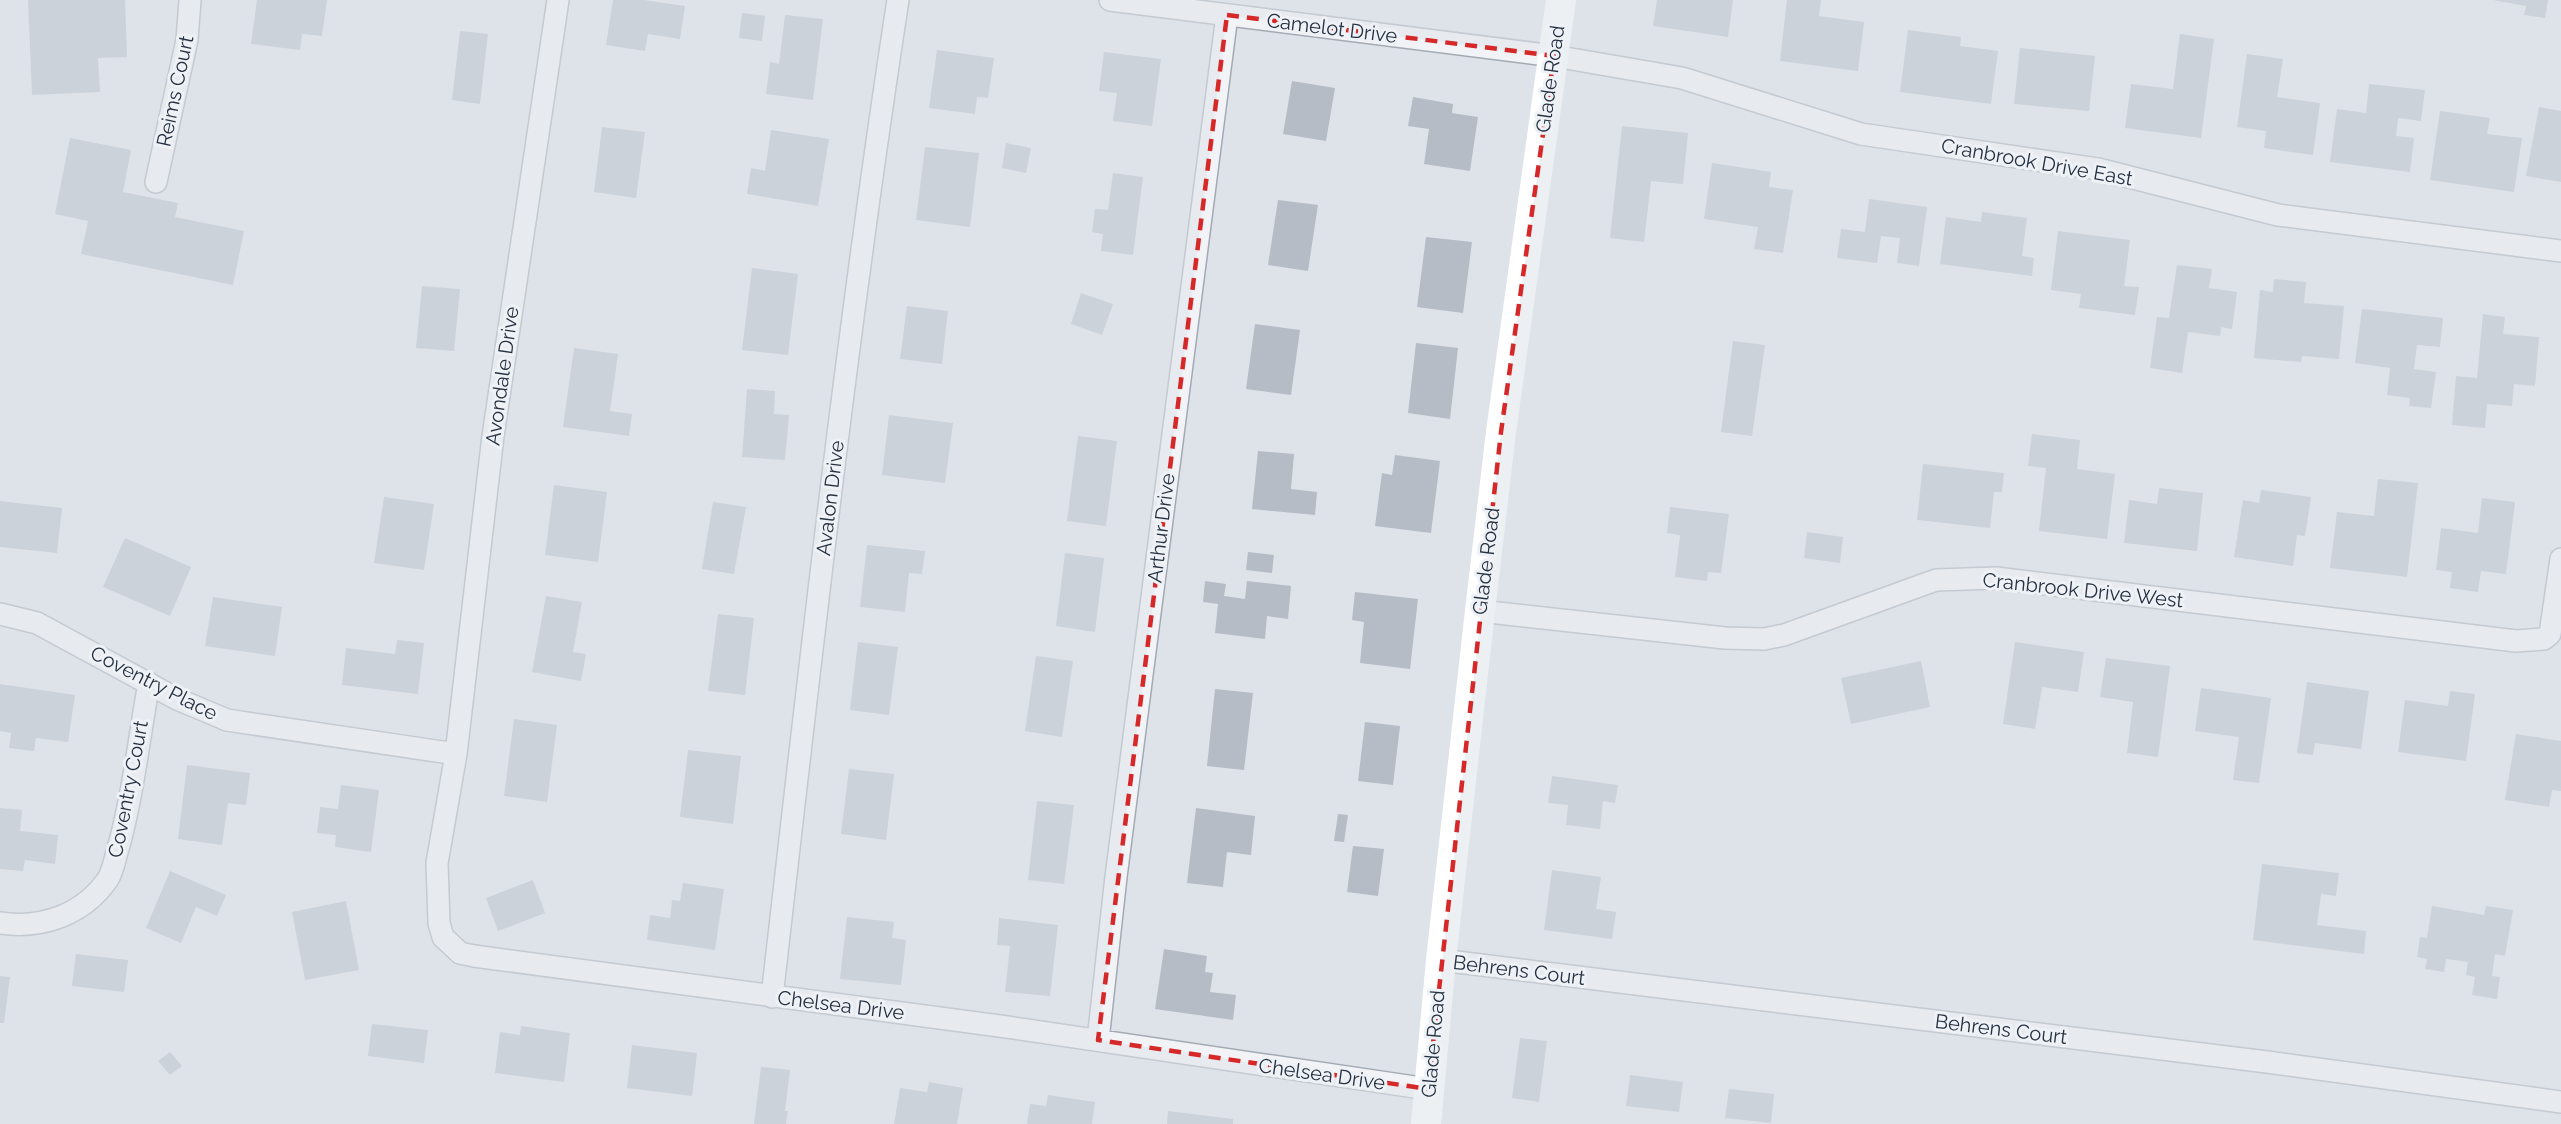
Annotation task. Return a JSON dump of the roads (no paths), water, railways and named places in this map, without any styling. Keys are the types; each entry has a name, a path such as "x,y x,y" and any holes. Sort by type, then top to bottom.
{"main road":[{"name":"Glade Road","path":"1426,1124 1441,960 1501,432 1561,0"}],"street":[{"name":"Reims Court","path":"156,182 188,40 190,0"},
{"name":"Avondale Drive","path":"456,754 493,436 558,0"},
{"name":"Avalon Drive","path":"772,997 823,556 876,138 898,0"},
{"name":"Camelot Drive","path":"1110,0 1554,56"},
{"name":"Arthur Drive","path":"1098,1040 1116,877 1227,15"},
{"name":"Cranbrook Drive East","path":"1554,56 1682,78 1861,134 2098,169 2278,215 2561,251"},
{"name":"Cranbrook Drive West","path":"1480,611 1725,638 1764,639 1784,635 1936,580 1996,578 2516,641 2544,639 2550,634 2561,559"},
{"name":"Coventry Place","path":"0,614 37,623 177,699 227,720 456,754"},
{"name":"Coventry Court","path":"0,923 19,926 60,919 90,899 109,878 124,826 148,683"},
{"name":"Chelsea Drive","path":"456,754 437,863 439,923 443,936 460,953 1098,1040 1428,1089"},
{"name":"Behrens Court","path":"1441,960 2267,1062 2561,1102"}]}
